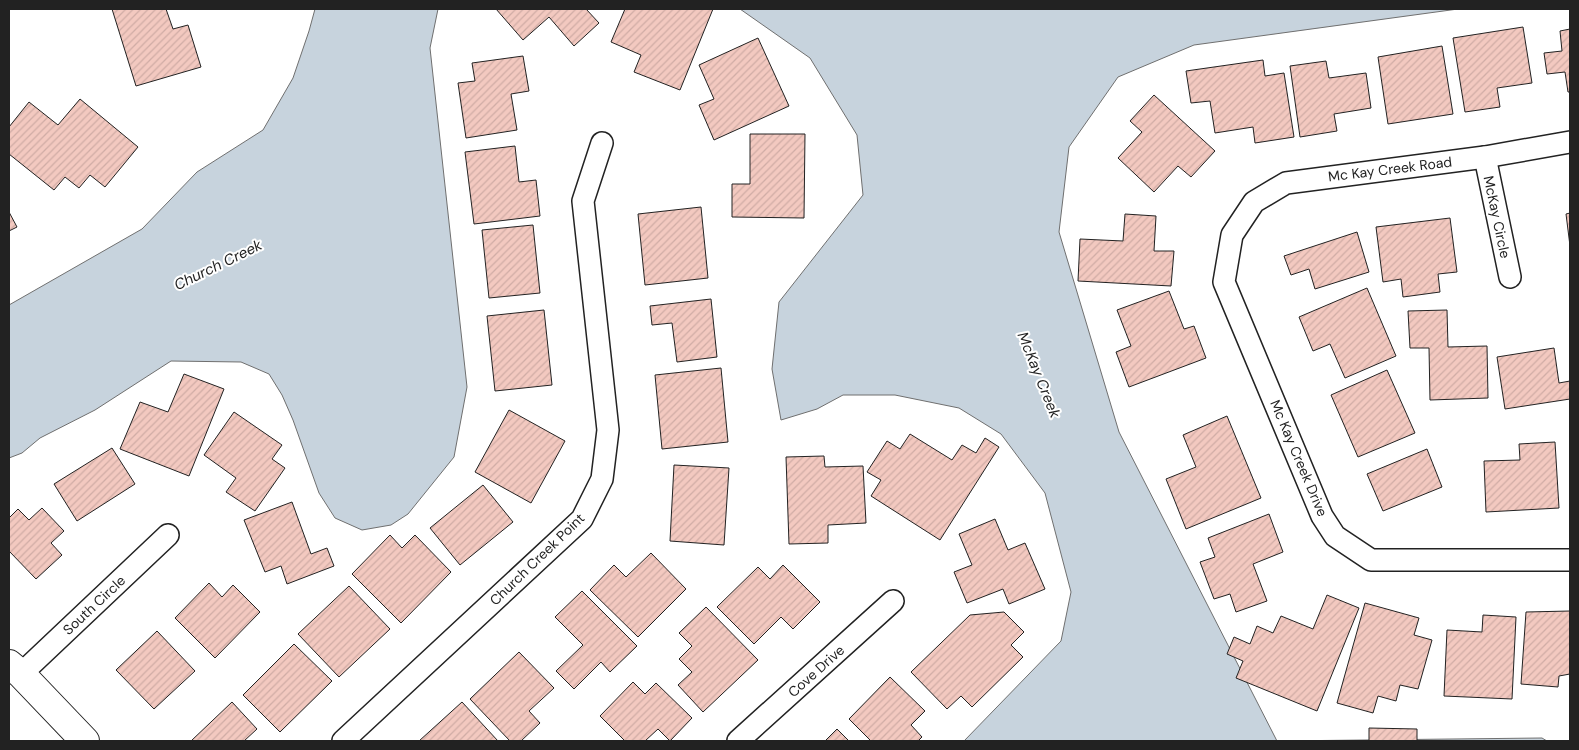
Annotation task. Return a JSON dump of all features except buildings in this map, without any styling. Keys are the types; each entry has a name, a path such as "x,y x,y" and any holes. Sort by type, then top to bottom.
{"street":[{"name":"Mc Kay Creek Road","path":"1232,235 1254,202 1286,183 1484,157 1570,142"},
{"name":"Church Creek Point","path":"343,741 582,518 602,479 608,430 582,201 602,143"},
{"name":"McKay Circle","path":"1484,157 1510,277"},
{"name":"Mc Kay Creek Drive","path":"1232,235 1224,282 1322,516 1335,536 1372,560 1570,560"},
{"name":"South Circle","path":"15,669 168,535"},
{"name":"Cove Drive","path":"738,741 893,601"},
{"path":"15,669 85,741"}],"water":[{"name":"Church Creek","path":"315,9 438,9 430,48 467,387 454,457 408,514 391,525 362,530 335,518 319,493 293,420 282,395 269,374 241,362 171,361 95,410 40,438 22,453 9,458 9,305 142,229 197,172 263,130 293,78"},
{"name":"McKay Creek","path":"740,9 1458,9 1194,45 1118,77 1069,147 1059,232 1119,432 1277,741 964,741 1061,641 1071,592 1045,493 1001,434 959,408 895,395 843,395 817,409 781,420 772,369 779,302 863,195 857,135 810,58"},
{"path":"1542,738 1547,741 1277,741"}]}
